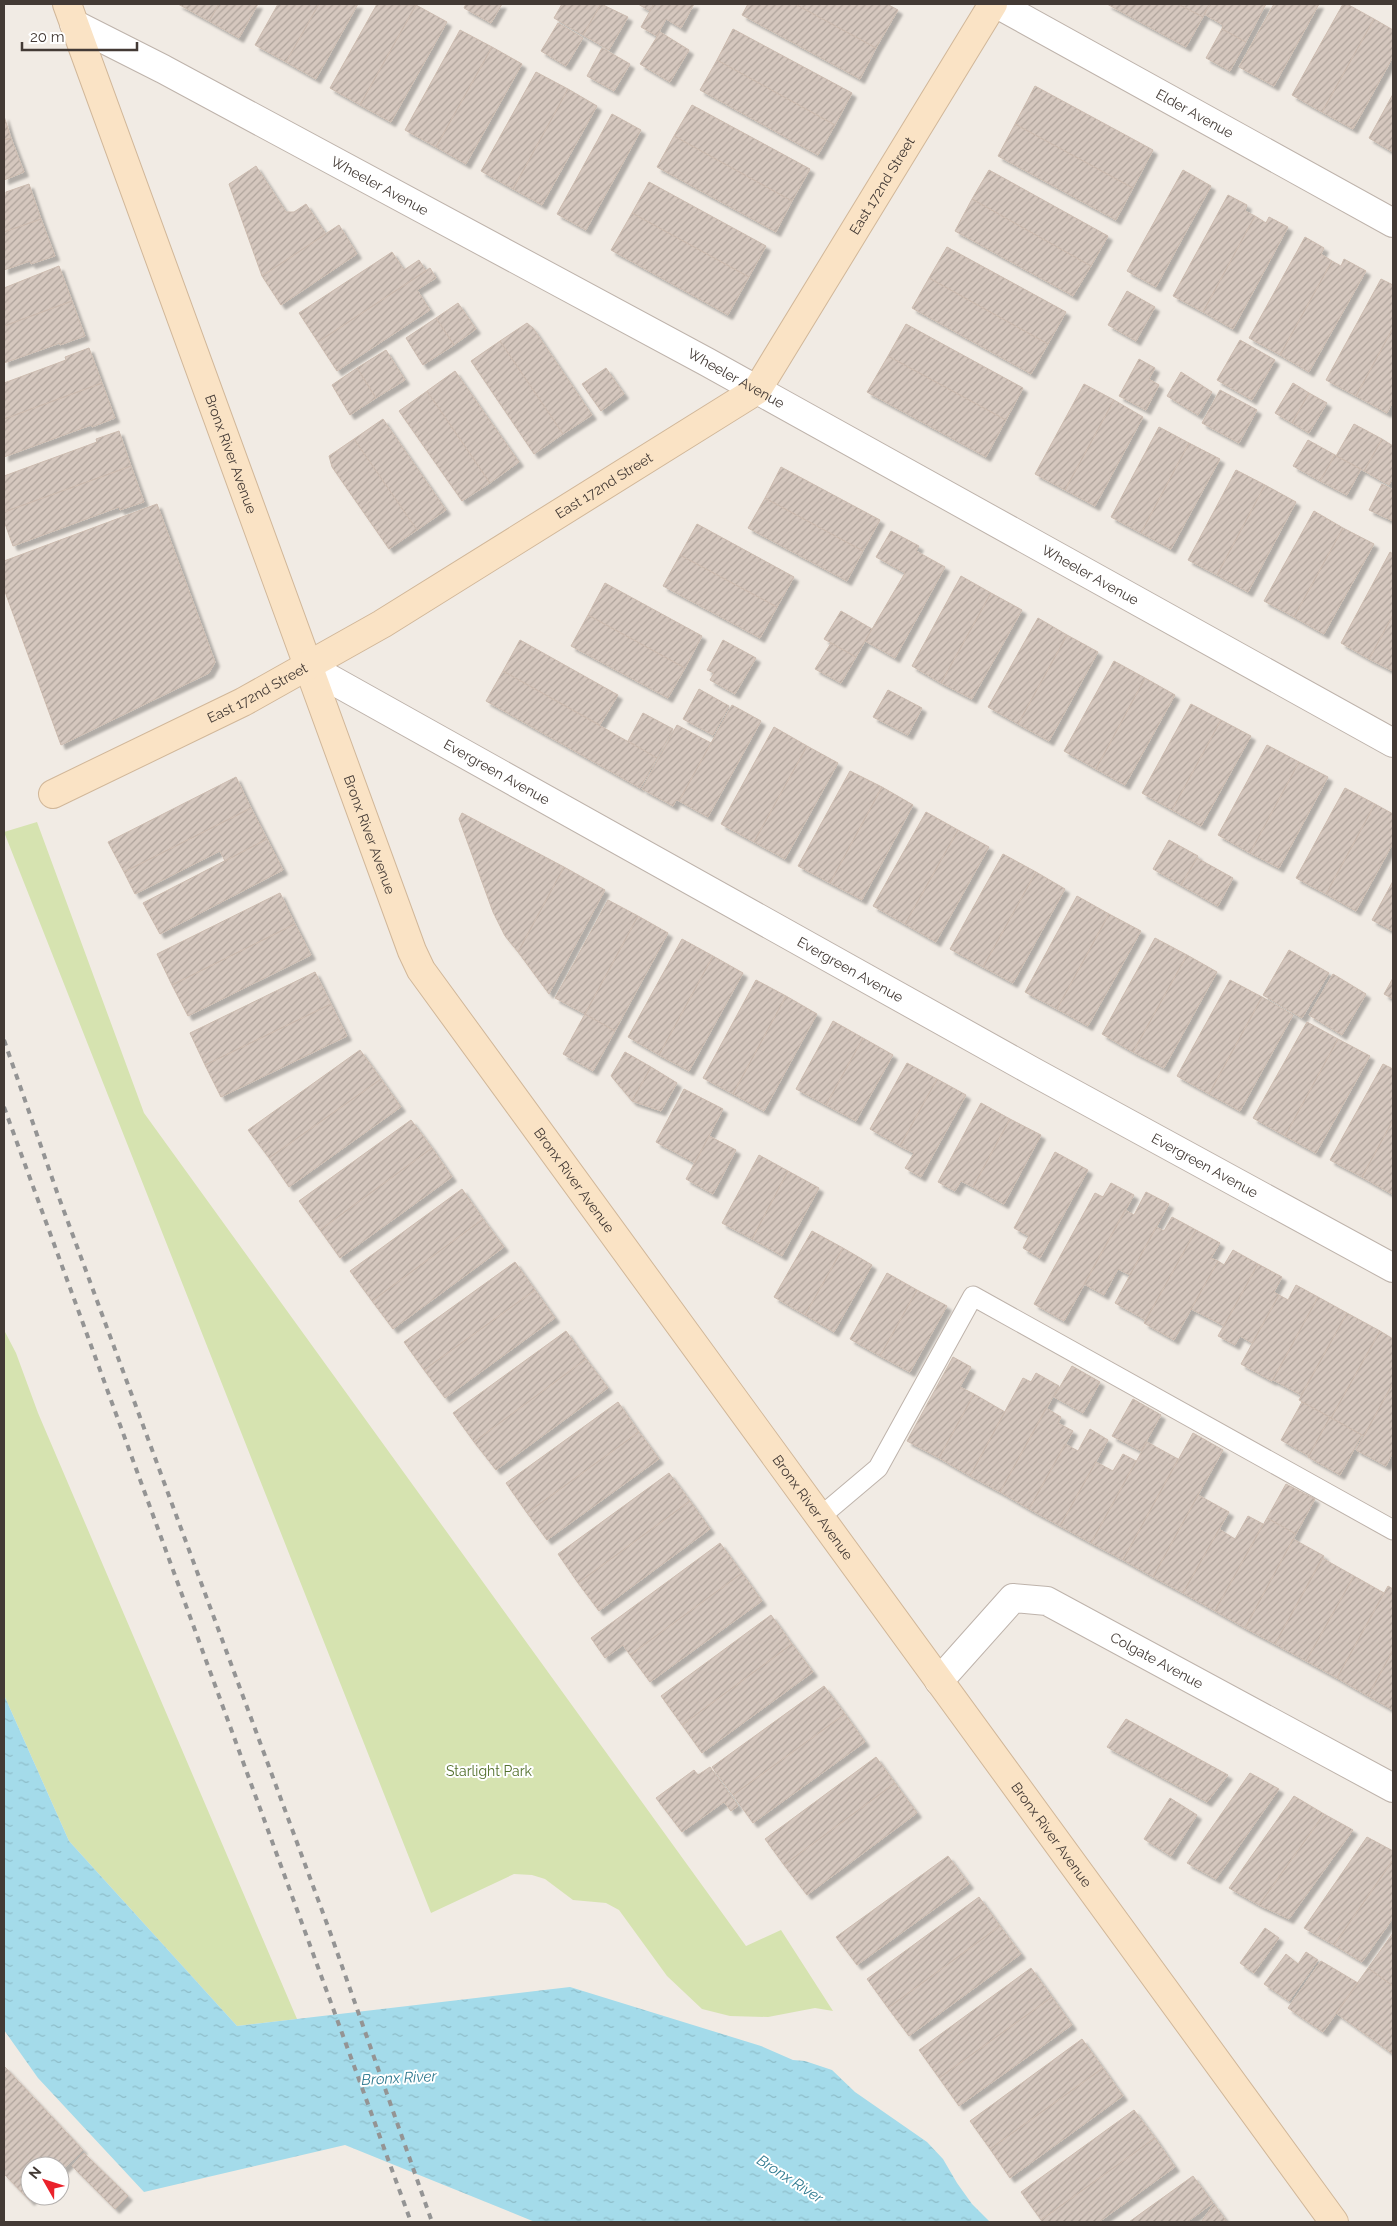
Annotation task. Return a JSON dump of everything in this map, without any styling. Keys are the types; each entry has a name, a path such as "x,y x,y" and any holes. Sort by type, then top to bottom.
{"main road":[{"name":"East 172nd Street","path":"53,794 243,702 391,619 757,390 993,4"},
{"name":"Bronx River Avenue","path":"70,14 412,951 421,970 1334,2222"}],"street":[{"name":"Elder Avenue","path":"997,4 1393,223"},
{"name":"Wheeler Avenue","path":"70,14 163,69 757,390 1393,743"},
{"name":"Evergreen Avenue","path":"309,666 1032,1071 1393,1268"},
{"name":"Colgate Avenue","path":"939,1681 1013,1598 1047,1601 1393,1788"}],"lane":[{"path":"820,1517 878,1468 973,1296 1393,1530"}],"green space":[{"name":"Starlight Park","path":"37,822 144,1113 746,1946 781,1930 833,2011 815,2008 768,2017 730,2016 702,2009 667,1976 619,1910 606,1903 573,1900 545,1879 532,1875 514,1874 431,1913 4,832"},
{"path":"4,1330 16,1353 38,1413 297,2019 237,2026 69,1841 4,1695"}],"water":[{"name":"Bronx River","path":"4,1695 69,1841 237,2026 570,1987 761,2046 793,2060 805,2061 832,2070 855,2092 927,2142 943,2159 972,2204 990,2222 535,2222 345,2145 144,2192 38,2078 4,2030"}],"building":[{"path":"178,4 219,4 209,21"},
{"path":"219,4 258,4 239,38 209,21"},
{"path":"278,4 319,4 286,62 255,45"},
{"path":"319,4 358,4 316,79 286,62"},
{"path":"377,4 416,5 360,105 330,88"},
{"path":"466,4 502,4 491,23 464,8"},
{"path":"562,4 601,4 583,35 554,18"},
{"path":"601,4 628,17 609,50 583,35"},
{"path":"638,4 654,4 650,11"},
{"path":"654,4 694,4 681,28 666,19 657,36 641,27"},
{"path":"748,4 795,4 876,48 860,79 742,15"},
{"path":"795,4 887,4 898,10 876,48"},
{"path":"1107,4 1178,4 1203,17 1186,47"},
{"path":"1178,4 1210,4 1203,17"},
{"path":"1210,4 1266,4 1246,42 1222,29 1223,25 1204,14"},
{"path":"1274,4 1319,4 1274,86 1239,67"},
{"path":"1343,4 1347,4 1374,19 1322,112 1292,95"},
{"path":"416,5 447,22 391,122 360,105"},
{"path":"1374,19 1393,30 1393,57 1353,129 1322,112"},
{"path":"558,23 583,38 566,66 541,51"},
{"path":"733,29 852,93 835,125 717,60"},
{"path":"1222,29 1246,42 1230,71 1206,58"},
{"path":"460,30 492,47 436,147 405,130"},
{"path":"660,32 689,50 670,82 640,64"},
{"path":"492,47 522,64 466,164 436,147"},
{"path":"602,48 630,64 614,91 587,76"},
{"path":"717,60 835,125 818,155 700,90"},
{"path":"536,72 568,89 513,189 481,171"},
{"path":"1035,86 1153,150 1133,188 1015,124"},
{"path":"568,89 597,106 542,205 513,189"},
{"path":"1393,94 1393,152 1369,138"},
{"path":"692,105 810,169 792,201 674,136"},
{"path":"612,114 641,130 586,230 557,214"},
{"path":"4,116 11,138 4,140"},
{"path":"1015,124 1133,188 1116,220 998,156"},
{"path":"674,136 792,201 776,232 657,167"},
{"path":"11,138 24,172 4,180 4,140"},
{"path":"256,166 286,212 294,212 306,204 326,234 262,276 229,184"},
{"path":"989,170 1108,236 1091,266 972,199"},
{"path":"1183,170 1211,186 1156,287 1127,271"},
{"path":"649,182 766,246 749,277 632,213"},
{"path":"29,184 41,219 4,232 4,196 6,192"},
{"path":"1228,195 1247,205 1245,211 1255,216 1203,312 1173,296"},
{"path":"972,199 1091,266 1073,296 955,231"},
{"path":"632,213 749,277 728,315 611,250"},
{"path":"1255,216 1266,223 1269,217 1288,227 1233,329 1203,312"},
{"path":"41,219 55,256 31,264 30,261 4,270 4,232"},
{"path":"339,225 357,254 281,305 262,276"},
{"path":"1305,237 1324,248 1321,254 1332,261 1280,355 1249,338"},
{"path":"947,247 1066,312 1048,344 929,278"},
{"path":"392,252 404,270 419,260 426,271 318,342 299,313"},
{"path":"1344,259 1366,271 1309,372 1280,355 1332,261 1341,266"},
{"path":"59,266 72,301 4,326 4,288"},
{"path":"430,268 436,278 417,290 430,310 337,371 318,342"},
{"path":"929,278 1048,344 1031,374 912,308"},
{"path":"1381,279 1393,285 1393,328 1356,396 1326,380"},
{"path":"1127,291 1155,307 1136,341 1108,325"},
{"path":"72,301 85,336 4,363 4,326"},
{"path":"458,303 476,329 454,345 436,318"},
{"path":"436,318 454,345 423,365 406,338"},
{"path":"527,323 533,328 592,415 563,434 500,341"},
{"path":"906,324 1023,388 1006,420 888,356"},
{"path":"1393,328 1393,401 1387,413 1356,396"},
{"path":"1240,340 1275,360 1252,400 1217,380"},
{"path":"500,341 563,434 534,454 471,361"},
{"path":"89,348 102,383 4,419 4,383 66,360 65,357"},
{"path":"386,350 405,380 376,398 357,368"},
{"path":"888,356 1006,420 986,457 867,392"},
{"path":"1139,359 1155,368 1149,379 1159,385 1146,410 1119,396"},
{"path":"357,368 376,398 350,415 332,385"},
{"path":"606,368 624,394 601,411 582,384"},
{"path":"455,371 519,462 490,483 427,391"},
{"path":"1181,372 1212,392 1198,415 1167,396"},
{"path":"102,383 115,418 4,457 4,419"},
{"path":"1293,383 1309,393 1292,423 1275,413"},
{"path":"1084,384 1114,400 1065,490 1035,474"},
{"path":"1220,390 1257,410 1239,443 1202,423"},
{"path":"427,391 490,483 462,501 399,411"},
{"path":"1309,393 1327,403 1309,433 1292,423"},
{"path":"1114,400 1143,417 1095,506 1065,490"},
{"path":"383,419 446,510 417,530 354,439"},
{"path":"1354,424 1382,439 1364,471 1336,456"},
{"path":"1159,427 1189,443 1141,533 1111,517"},
{"path":"119,431 131,466 4,512 4,476 97,442 96,439"},
{"path":"354,439 417,530 389,549 332,467 329,456"},
{"path":"1382,439 1393,446 1393,478 1389,485 1364,471"},
{"path":"1308,440 1335,455 1320,481 1293,466"},
{"path":"1189,443 1220,459 1171,549 1141,533"},
{"path":"1335,455 1361,469 1347,495 1320,481"},
{"path":"131,466 144,502 120,510 119,507 13,546 4,521 4,512"},
{"path":"781,467 880,520 863,551 765,498"},
{"path":"1236,470 1265,485 1217,575 1188,560"},
{"path":"1382,484 1393,490 1393,521 1369,510"},
{"path":"1265,485 1296,502 1248,592 1217,575"},
{"path":"765,498 863,551 847,581 748,528"},
{"path":"157,504 215,662 209,673 61,745 4,589 4,561"},
{"path":"1314,511 1343,528 1294,617 1264,601"},
{"path":"697,524 794,577 777,607 680,555"},
{"path":"1343,528 1374,544 1324,634 1294,617"},
{"path":"891,531 919,546 916,551 945,567 895,658 865,641 905,573 876,557"},
{"path":"1390,552 1393,554 1393,615 1369,659 1341,643"},
{"path":"680,555 777,607 760,638 663,586"},
{"path":"961,576 991,593 941,683 912,666"},
{"path":"605,583 702,636 685,668 588,615"},
{"path":"991,593 1022,610 972,699 941,683"},
{"path":"841,611 872,629 856,657 824,639"},
{"path":"588,615 685,668 668,698 571,646"},
{"path":"1393,615 1393,671 1369,659"},
{"path":"1038,618 1067,635 1018,724 988,707"},
{"path":"1067,635 1098,652 1049,741 1018,724"},
{"path":"520,640 618,695 600,725 503,671"},
{"path":"723,640 756,658 735,694 710,680 714,673 707,670"},
{"path":"831,643 856,657 841,683 815,669"},
{"path":"1114,661 1145,678 1096,769 1064,751"},
{"path":"503,671 657,758 640,788 486,701"},
{"path":"1145,678 1175,695 1125,785 1096,769"},
{"path":"699,689 729,706 713,735 683,719"},
{"path":"888,690 922,708 908,735 873,717"},
{"path":"1191,704 1221,720 1172,810 1142,793"},
{"path":"732,705 761,721 708,817 679,801"},
{"path":"643,713 673,729 657,758 628,741"},
{"path":"1221,720 1251,736 1201,826 1172,810"},
{"path":"677,725 711,743 679,801 676,800 673,806 642,789"},
{"path":"774,727 807,746 754,842 721,824"},
{"path":"1267,745 1299,762 1250,853 1218,835"},
{"path":"807,746 838,763 785,859 754,842"},
{"path":"1299,762 1328,777 1279,868 1250,853"},
{"path":"850,771 882,787 830,883 798,866"},
{"path":"236,777 251,808 124,872 108,842"},
{"path":"882,787 913,805 862,900 830,883"},
{"path":"1345,788 1375,804 1326,894 1296,878"},
{"path":"1375,804 1393,814 1393,843 1356,911 1326,894"},
{"path":"251,808 267,839 225,861 220,851 135,894 124,872"},
{"path":"926,812 958,830 905,924 873,906"},
{"path":"462,813 564,867 518,952 505,936 493,912 459,819"},
{"path":"958,830 989,847 936,942 905,924"},
{"path":"267,839 283,870 160,934 143,903"},
{"path":"1169,840 1198,856 1181,885 1153,869"},
{"path":"1003,854 1036,872 983,967 950,949"},
{"path":"1197,858 1233,878 1218,906 1181,885"},
{"path":"564,867 605,890 549,994 518,952"},
{"path":"1036,872 1065,889 1013,983 983,967"},
{"path":"1393,881 1393,931 1372,920"},
{"path":"280,893 295,924 172,985 157,954"},
{"path":"1077,896 1109,914 1057,1009 1025,992"},
{"path":"608,900 638,916 585,1014 555,998"},
{"path":"1109,914 1141,931 1088,1026 1057,1009"},
{"path":"638,916 668,933 615,1031 585,1014"},
{"path":"295,924 311,955 188,1016 172,985"},
{"path":"1155,938 1187,955 1133,1052 1102,1034"},
{"path":"682,939 713,956 659,1055 628,1037"},
{"path":"1289,950 1329,973 1302,1018 1263,995"},
{"path":"1187,955 1217,972 1164,1068 1133,1052"},
{"path":"713,956 743,973 689,1071 659,1055"},
{"path":"315,972 331,1004 205,1065 190,1033"},
{"path":"1333,974 1366,994 1342,1035 1309,1015"},
{"path":"1393,978 1393,999 1384,994"},
{"path":"756,980 786,996 733,1094 703,1078"},
{"path":"1230,980 1262,997 1209,1094 1177,1076"},
{"path":"786,996 817,1014 764,1111 733,1094"},
{"path":"1262,997 1293,1015 1240,1111 1209,1094"},
{"path":"331,1004 347,1036 221,1097 205,1065"},
{"path":"585,1014 615,1031 593,1071 563,1054"},
{"path":"833,1021 863,1038 826,1105 796,1089"},
{"path":"1307,1022 1338,1039 1285,1136 1253,1118"},
{"path":"863,1038 893,1055 856,1121 826,1105"},
{"path":"1338,1039 1370,1056 1316,1153 1285,1136"},
{"path":"360,1050 381,1079 269,1158 248,1130"},
{"path":"625,1052 651,1067 632,1101 611,1076"},
{"path":"907,1063 937,1079 900,1146 870,1129"},
{"path":"1383,1064 1393,1069 1393,1120 1362,1177 1330,1160"},
{"path":"651,1067 677,1083 661,1111 632,1101"},
{"path":"381,1079 401,1107 289,1187 269,1158"},
{"path":"937,1079 966,1095 921,1177 905,1168 914,1153 900,1146"},
{"path":"684,1089 723,1109 695,1163 656,1142"},
{"path":"981,1103 1010,1119 973,1187 961,1181 955,1191 938,1182"},
{"path":"1010,1119 1041,1135 1004,1204 973,1187"},
{"path":"411,1120 432,1148 320,1230 299,1201"},
{"path":"1393,1120 1393,1192 1392,1194 1362,1177"},
{"path":"709,1136 736,1150 713,1194 686,1179"},
{"path":"432,1148 452,1177 340,1258 320,1230"},
{"path":"1055,1152 1088,1170 1040,1258 1023,1248 1029,1236 1014,1228"},
{"path":"759,1155 788,1171 752,1239 722,1223"},
{"path":"788,1171 819,1188 782,1256 752,1239"},
{"path":"1111,1183 1134,1195 1064,1321 1034,1304 1095,1193 1103,1197"},
{"path":"462,1189 483,1219 372,1301 350,1271"},
{"path":"1146,1192 1169,1204 1130,1275 1118,1269 1104,1295 1084,1284 1125,1210 1134,1215"},
{"path":"1172,1217 1196,1230 1146,1320 1115,1303 1156,1227 1164,1231"},
{"path":"483,1219 504,1247 393,1329 372,1301"},
{"path":"1196,1230 1220,1243 1211,1258 1218,1261 1174,1340 1144,1323"},
{"path":"812,1231 843,1248 805,1315 774,1297"},
{"path":"843,1248 872,1265 834,1332 805,1315"},
{"path":"1233,1250 1258,1264 1224,1326 1191,1309 1218,1261 1224,1265"},
{"path":"515,1262 535,1290 424,1370 404,1342"},
{"path":"1258,1264 1282,1277 1274,1292 1279,1295 1252,1343 1240,1336 1235,1345 1218,1336"},
{"path":"887,1273 917,1290 880,1356 850,1339"},
{"path":"1296,1285 1318,1297 1272,1381 1241,1364 1279,1295 1288,1300"},
{"path":"535,1290 555,1318 445,1398 424,1370"},
{"path":"917,1290 947,1306 910,1372 880,1356"},
{"path":"1318,1297 1347,1313 1301,1395 1273,1380"},
{"path":"1347,1313 1380,1331 1331,1418 1299,1400"},
{"path":"566,1331 586,1359 474,1442 453,1413"},
{"path":"1380,1331 1393,1339 1393,1383 1364,1436 1331,1418"},
{"path":"953,1357 971,1367 960,1387 974,1394 939,1458 907,1441"},
{"path":"586,1359 608,1388 496,1470 474,1442"},
{"path":"1072,1366 1100,1382 1083,1413 1054,1397"},
{"path":"1036,1373 1059,1386 1000,1492 970,1476 1023,1378 1031,1382"},
{"path":"1393,1383 1393,1452 1386,1466 1356,1450"},
{"path":"974,1394 1005,1412 970,1476 939,1458"},
{"path":"1133,1399 1161,1415 1141,1451 1112,1436"},
{"path":"618,1402 639,1432 527,1513 506,1483"},
{"path":"1302,1402 1330,1417 1309,1456 1281,1440"},
{"path":"1046,1408 1061,1417 1058,1423 1073,1431 1029,1509 1000,1492"},
{"path":"1330,1417 1362,1435 1340,1475 1308,1457"},
{"path":"1090,1429 1108,1440 1060,1526 1029,1509 1065,1444 1078,1451"},
{"path":"639,1432 659,1459 547,1540 527,1513"},
{"path":"1193,1433 1223,1450 1153,1577 1123,1560"},
{"path":"1147,1442 1178,1459 1123,1560 1091,1543"},
{"path":"1123,1454 1136,1461 1091,1543 1060,1526 1096,1462 1113,1471"},
{"path":"669,1473 690,1501 578,1583 558,1554"},
{"path":"1286,1484 1315,1499 1296,1534 1267,1518"},
{"path":"1198,1495 1229,1512 1183,1593 1153,1577"},
{"path":"690,1501 710,1529 599,1611 578,1583"},
{"path":"1248,1516 1263,1524 1215,1611 1183,1593 1219,1529 1235,1539"},
{"path":"1267,1518 1296,1534 1245,1628 1215,1611"},
{"path":"1293,1539 1324,1556 1275,1644 1245,1628"},
{"path":"720,1543 742,1573 630,1655 623,1645 605,1658 591,1638"},
{"path":"1322,1558 1354,1576 1306,1661 1275,1644"},
{"path":"742,1573 762,1601 650,1682 630,1655"},
{"path":"1354,1576 1384,1593 1337,1678 1306,1661"},
{"path":"1388,1586 1393,1589 1393,1650 1368,1696 1337,1678"},
{"path":"771,1615 792,1644 682,1725 661,1696"},
{"path":"792,1644 813,1672 702,1753 682,1725"},
{"path":"1393,1650 1393,1710 1368,1696"},
{"path":"824,1686 845,1714 733,1795 712,1767"},
{"path":"845,1714 865,1742 753,1823 733,1795"},
{"path":"1126,1719 1228,1775 1207,1802 1107,1747"},
{"path":"876,1757 895,1783 784,1865 765,1839"},
{"path":"710,1767 738,1806 731,1811 724,1802 682,1832 656,1798 694,1770 698,1775"},
{"path":"1250,1773 1279,1789 1216,1879 1187,1863"},
{"path":"895,1783 917,1813 807,1895 784,1865"},
{"path":"1294,1796 1324,1814 1259,1905 1229,1888"},
{"path":"1170,1798 1197,1815 1171,1856 1144,1839"},
{"path":"1324,1814 1353,1830 1289,1919 1259,1905"},
{"path":"1367,1837 1393,1851 1393,1860 1334,1945 1304,1928"},
{"path":"948,1856 969,1884 857,1965 836,1937"},
{"path":"1393,1860 1393,1918 1362,1962 1334,1945"},
{"path":"979,1897 1000,1926 888,2008 867,1979"},
{"path":"1000,1926 1021,1954 909,2036 888,2008"},
{"path":"1265,1928 1279,1938 1254,1973 1240,1963"},
{"path":"1393,1933 1393,1986 1368,1968"},
{"path":"1306,1952 1318,1960 1289,2001 1264,1984 1286,1954 1298,1964"},
{"path":"1321,1961 1358,1983 1323,2032 1288,2008"},
{"path":"1031,1968 1052,1997 939,2078 919,2050"},
{"path":"1368,1968 1393,1986 1393,2054 1336,2013"},
{"path":"1052,1997 1072,2025 959,2106 939,2078"},
{"path":"1082,2039 1103,2068 990,2149 970,2121"},
{"path":"4,2066 83,2150 70,2162 70,2156 20,2156 20,2191 4,2174"},
{"path":"1103,2068 1123,2096 1010,2178 990,2149"},
{"path":"1134,2110 1155,2138 1041,2220 1021,2192"},
{"path":"1155,2138 1175,2167 1099,2222 1043,2222 1041,2220"},
{"path":"84,2153 128,2196 115,2209 72,2166"},
{"path":"1193,2176 1213,2203 1187,2222 1129,2222"},
{"path":"1214,2204 1227,2222 1201,2222"}],"railway":[{"path":"4,1040 58,1195 330,1932 432,2222"},
{"path":"4,1107 411,2222"}]}
